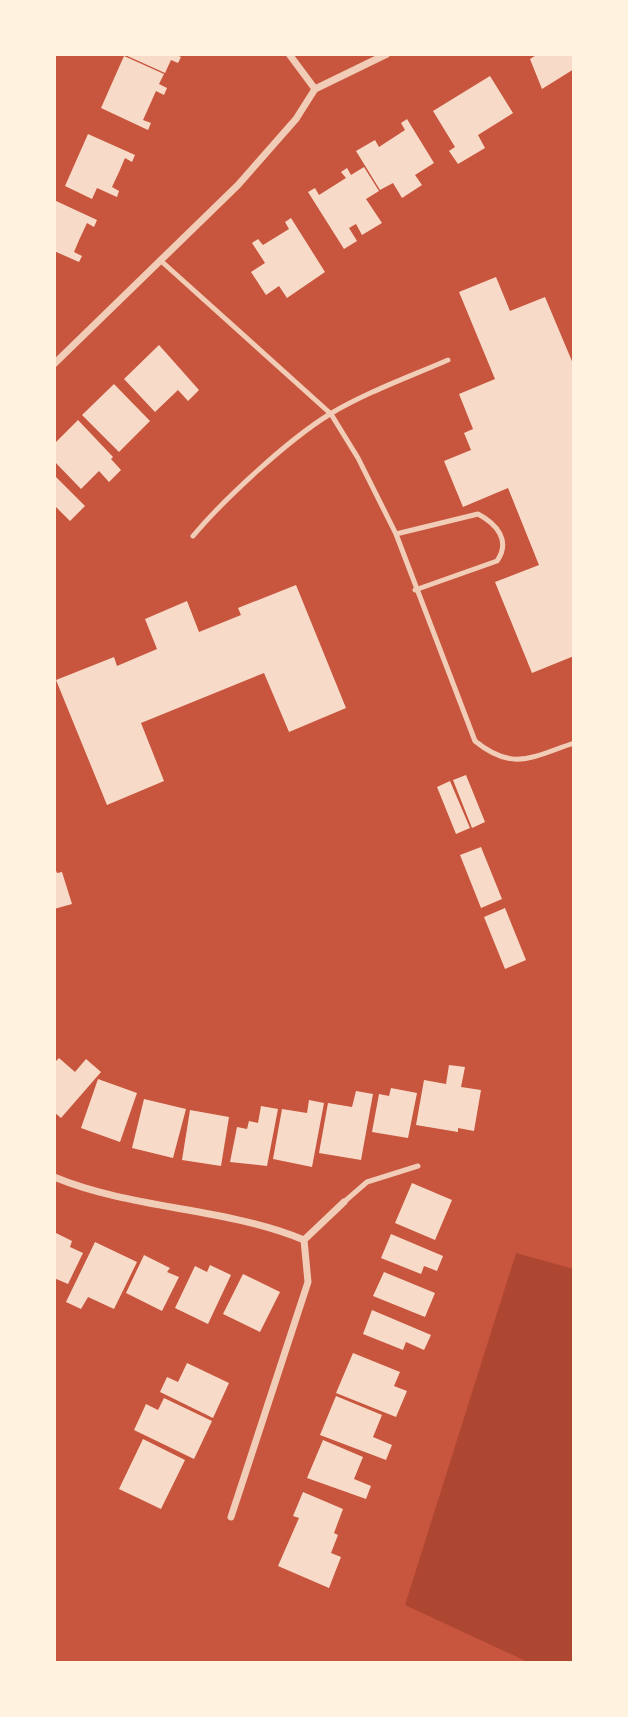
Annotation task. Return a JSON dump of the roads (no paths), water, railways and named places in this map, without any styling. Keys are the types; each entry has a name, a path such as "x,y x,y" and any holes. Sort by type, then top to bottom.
{"street":[{"path":"289,54 315,89"},
{"path":"54,364 246,175 296,119 315,89 387,54"},
{"path":"54,1177 86,1190 274,1228 303,1240"},
{"path":"303,1240 344,1202"},
{"path":"231,1517 308,1282 303,1240"}],"lane":[{"path":"160,260 331,414 358,458 396,534 415,590 475,741 502,759 520,761 574,743"},
{"path":"193,536 207,519 299,436 331,414 449,360"},
{"path":"396,534 478,514 490,521 502,536 502,553 497,561 415,590"},
{"path":"344,1202 367,1182 418,1166"}]}
